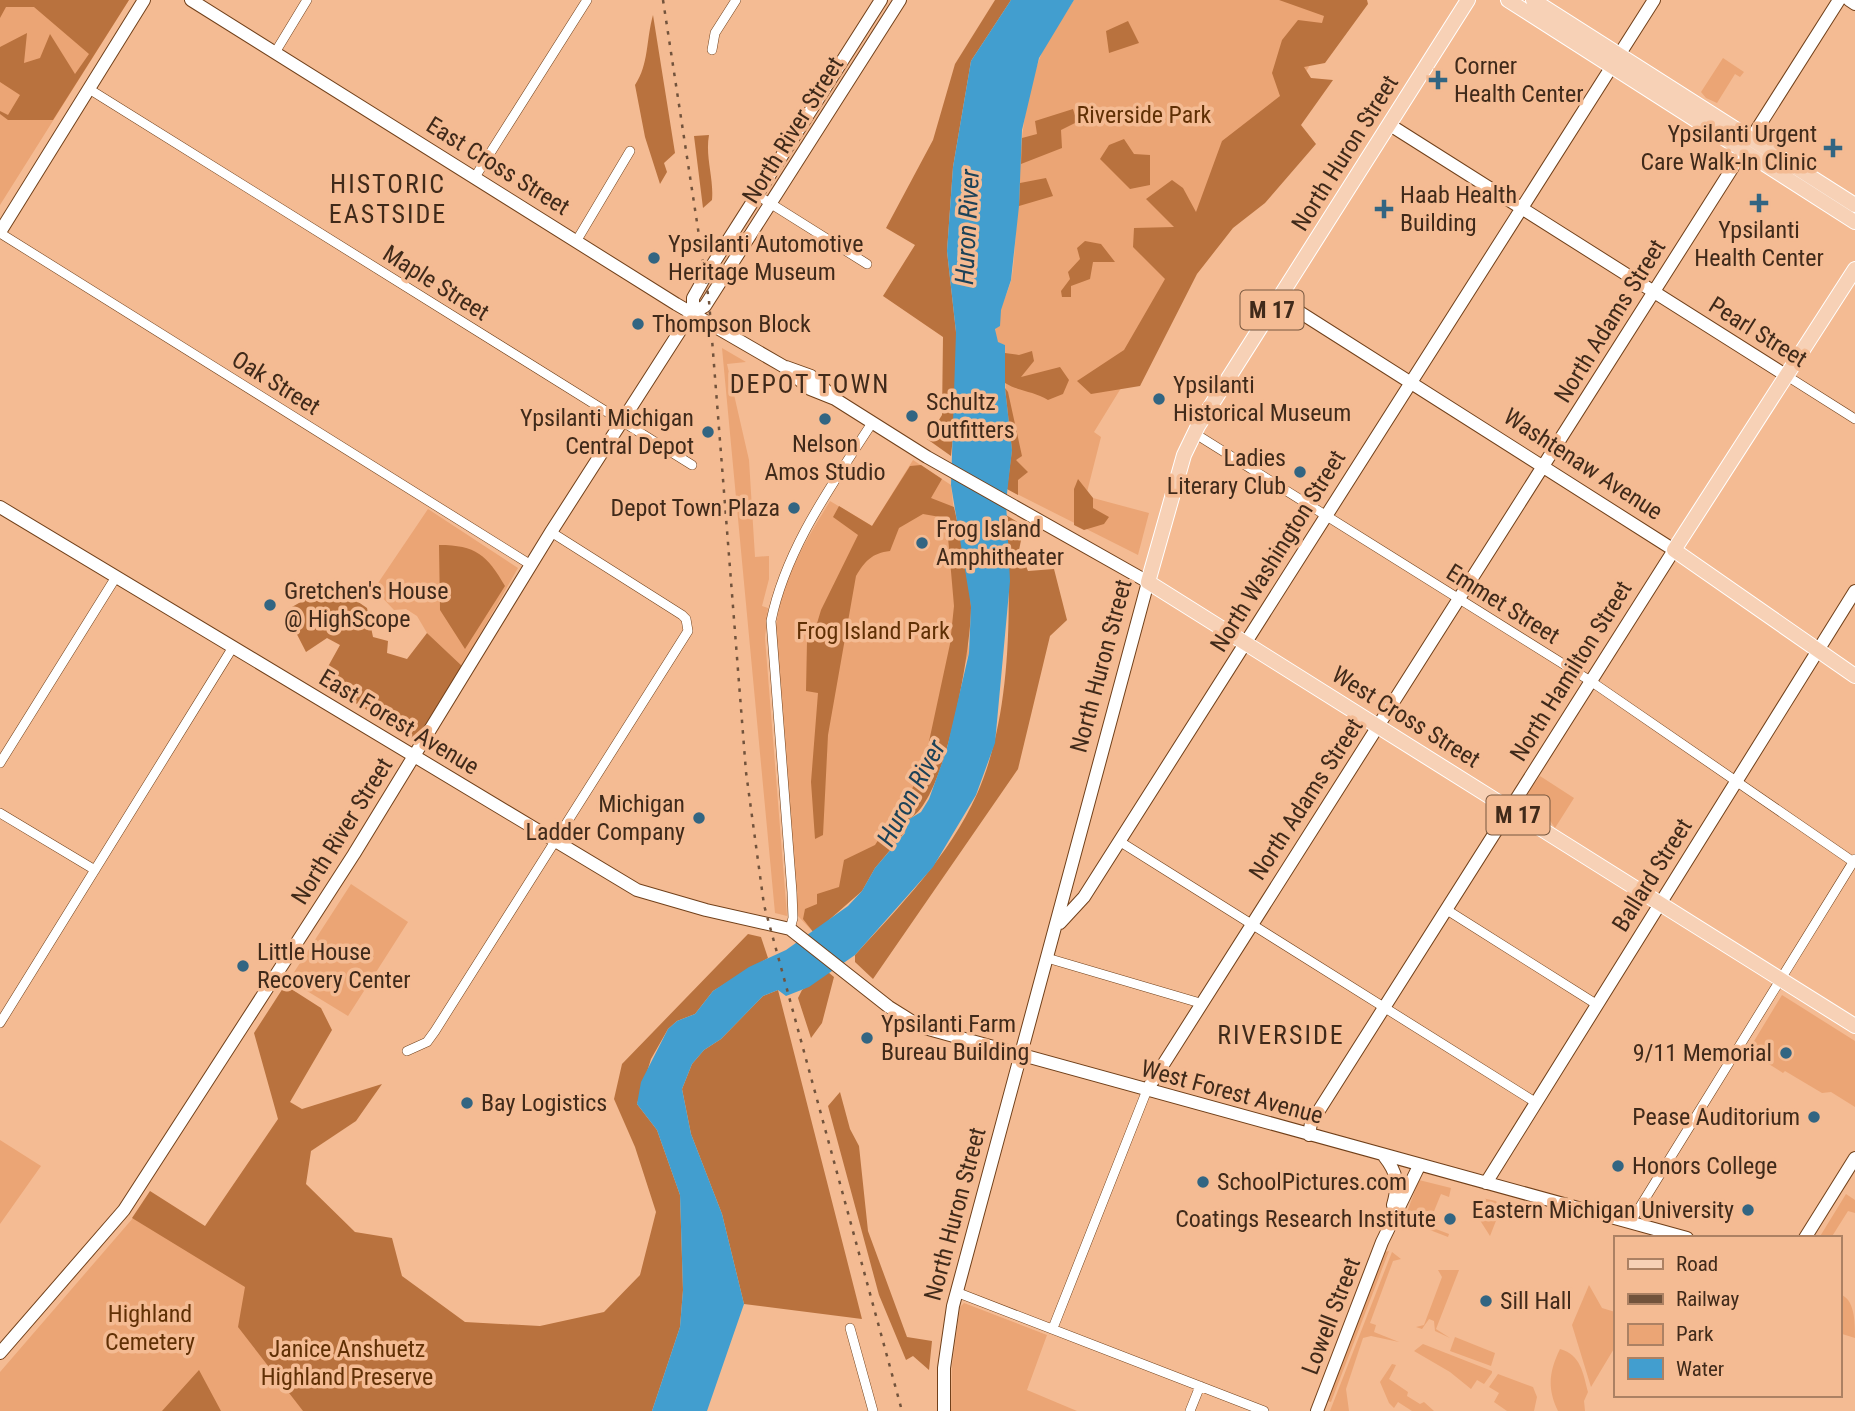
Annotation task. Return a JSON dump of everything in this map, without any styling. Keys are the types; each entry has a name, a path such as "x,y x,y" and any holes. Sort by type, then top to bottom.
{"main road":[{"name":"North Huron Street","path":"1148,582 1179,473 1194,433 1468,0"},
{"path":"1508,0 1616,61 1748,145 1855,205"},
{"path":"1533,0 1616,61"},
{"path":"1748,145 1855,222"},
{"name":"North Hamilton Street","path":"1674,550 1855,270"},
{"name":"Washtenaw Avenue","path":"1674,550 1855,676"},
{"name":"West Cross Street","path":"1148,582 1855,1026"}],"street":[{"path":"0,233 144,0"},
{"name":"East Cross Street","path":"191,0 693,313 783,366 811,376 835,399 927,457"},
{"path":"276,51 307,0"},
{"path":"712,50 715,33 736,0"},
{"name":"North River Street","path":"693,313 693,298 881,0"},
{"name":"North River Street","path":"0,1353 124,1210 414,755 621,421 693,313 705,306 900,0"},
{"name":"North Washington Street","path":"1057,926 1084,897 1654,0"},
{"name":"North Adams Street","path":"1053,1328 1147,1090 1839,0"},
{"path":"1849,0 1855,4"},
{"path":"475,177 584,1"},
{"name":"Maple Street","path":"89,89 692,465"},
{"name":"Pearl Street","path":"1390,124 1855,419"},
{"path":"577,240 630,151"},
{"path":"757,195 867,264"},
{"name":"Oak Street","path":"0,233 531,565"},
{"name":"Washtenaw Avenue","path":"1279,299 1674,550"},
{"path":"792,930 792,892 771,621 777,591 797,545 872,423"},
{"name":"Emmet Street","path":"1194,433 1592,682 1854,861"},
{"name":"West Cross Street","path":"927,457 1148,582"},
{"name":"East Forest Avenue","path":"0,507 649,895 792,930"},
{"path":"407,1051 427,1042 435,1031 685,639 688,625 682,615 551,532"},
{"name":"North Hamilton Street","path":"1308,1135 1311,1123 1674,550"},
{"path":"0,763 116,577"},
{"name":"North Huron Street","path":"944,1411 944,1368 956,1292 1148,582"},
{"name":"Ballard Street","path":"1486,1183 1855,591"},
{"path":"0,1023 233,647"},
{"path":"0,813 95,870"},
{"path":"1119,841 1535,1102"},
{"path":"1630,1223 1854,861"},
{"path":"1447,910 1596,1004"},
{"name":"West Forest Avenue","path":"792,930 891,1008 921,1027 1679,1236"},
{"path":"1047,958 1200,1003"},
{"name":"Lowell Street","path":"1384,1156 1395,1170 1398,1183 1384,1236"},
{"path":"1806,1236 1855,1158"},
{"name":"Lowell Street","path":"1317,1411 1384,1236 1419,1166"},
{"path":"956,1292 1264,1411"},
{"path":"850,1328 873,1411"},
{"path":"1190,1411 1200,1386"}],"green space":[{"path":"0,0 129,0 0,205"},
{"path":"0,0 129,0 53,120 8,120 0,114 0,111 8,115 20,95 0,82 0,47 27,33 24,63 40,58 50,34 75,74 89,54 34,7 6,7 0,18"},
{"path":"995,0 1011,0 971,61 953,167 947,251 956,332 956,408 951,456 927,439 942,415 943,337 883,296 915,245 886,228 933,140 955,64"},
{"name":"Riverside Park","path":"1074,0 1304,0 1329,15 1315,56 1188,279 1094,432 1101,437 1087,492 1093,498 1149,513 1138,555 1007,489 1005,345 998,343 997,319 1012,276 1022,140 1031,86 1046,44"},
{"path":"1279,0 1367,0 1368,4 1325,63 1304,67 1311,78 1333,80 1301,125 1316,144 1265,203 1233,228 1197,274 1140,386 1091,394 1077,381 1124,350 1165,279 1133,247 1134,228 1174,227 1146,199 1172,180 1183,188 1196,212 1222,141 1280,96 1272,73 1282,40 1298,20 1322,23 1324,16"},
{"path":"653,15 675,153 664,163 667,172 660,184 645,137 635,85 645,60"},
{"path":"1128,21 1139,43 1109,53 1106,31"},
{"path":"1723,58 1744,72 1740,77 1735,74 1717,103 1706,98 1701,92"},
{"path":"1073,109 1077,122 1061,130 1062,148 1021,164 1022,138 1037,134 1035,121"},
{"path":"709,135 712,200 703,208 694,136"},
{"path":"1124,139 1134,154 1150,155 1150,185 1130,189 1100,159 1109,145"},
{"path":"1046,178 1053,196 1019,206 1020,183"},
{"path":"1085,241 1101,244 1115,262 1093,262 1090,279 1071,286 1071,297 1062,297 1061,291 1070,279 1068,272 1080,259 1077,248"},
{"path":"722,348 746,362 727,364 749,460 755,557 769,556 769,579 762,606 768,608 765,638 787,916 775,913"},
{"path":"1032,351 1034,361 1021,377 1060,367 1069,380 1063,394 1048,400 1005,383 1005,353 1019,355"},
{"path":"1005,388 1022,456 1016,460 1028,472 1018,480 1018,495 1007,489 1012,450"},
{"name":"Frog Island Park","path":"913,460 951,485 969,653 899,841 875,868 862,891 814,933 798,916 776,628 779,610 796,562 830,501 872,526"},
{"path":"921,465 942,479 931,498 954,507 969,583 970,628 954,722 934,784 922,806 909,819 905,832 875,868 862,891 814,933 803,919 805,909 817,904 817,894 839,887 844,860 875,845 913,787 925,760 950,644 954,606 948,537 940,517 923,514 899,528 890,551 870,559 856,576 828,735 823,835 815,839 811,782 818,693 806,691 807,641 812,640 821,610 858,535 833,517 839,506 872,526 910,466"},
{"path":"1078,479 1093,498 1093,508 1109,517 1104,524 1084,530 1074,525 1074,489"},
{"path":"428,509 518,568 462,666 427,633 417,616 406,609 394,610 374,589"},
{"path":"1006,515 1024,526 1019,550 1028,571 1054,569 1067,620 1050,636 1018,769 873,979 855,962 855,955 938,859 966,817 989,762 1003,693 1007,657 1009,584"},
{"path":"439,545 462,547 479,554 486,559 505,586 465,649 440,610"},
{"path":"332,584 367,608 373,637 388,641 387,653 407,659 427,633 462,666 417,741 320,681 340,645 327,638 306,652 285,611"},
{"path":"1540,776 1574,798 1555,828 1547,816 1522,800"},
{"path":"351,884 408,922 348,1016 289,980"},
{"name":"Janice Anshuetz Highland Preserve","path":"748,934 761,937 768,958 713,991 695,1014 677,1021 668,1029 651,1059 637,1104 657,1130 680,1195 683,1290 680,1327 652,1411 303,1411 238,1327 245,1287 132,1218 150,1191 205,1226 278,1119 254,1033 285,985 321,1008 332,1030 290,1102 302,1109 382,1084 356,1121 311,1151 306,1184 355,1232 392,1238 402,1276 465,1322 540,1326 604,1312 640,1275 656,1212 635,1147 614,1099 622,1064"},
{"path":"828,972 834,977 822,1023 811,1038 798,998 802,990"},
{"path":"778,990 862,1319 744,1304 722,1214 691,1134 682,1089 692,1064 763,996"},
{"path":"1782,995 1855,1041 1855,1107 1831,1092 1822,1093 1785,1071 1783,1073 1748,1051"},
{"path":"840,1092 850,1129 859,1146 868,1231 907,1337 932,1341 929,1370 913,1356 906,1360 879,1295 828,1106"},
{"path":"0,1140 41,1166 0,1224"},
{"path":"1419,1180 1451,1188 1449,1197 1441,1194 1428,1226 1449,1234 1448,1237 1404,1220"},
{"path":"1846,1194 1855,1200 1855,1213 1848,1211 1832,1236 1820,1236"},
{"path":"1482,1198 1496,1201 1501,1208 1490,1236 1476,1214"},
{"name":"Highland Cemetery","path":"133,1218 481,1411 0,1411 0,1372"},
{"path":"1389,1251 1331,1402 1328,1401 1384,1252"},
{"path":"1392,1252 1401,1259 1393,1261 1370,1323 1376,1325 1374,1332 1399,1342 1371,1336 1363,1338 1346,1389 1349,1411 1330,1411"},
{"path":"1438,1270 1459,1270 1436,1329 1450,1338 1435,1331 1434,1321 1429,1319 1422,1329 1416,1327 1424,1325 1442,1277"},
{"path":"1589,1285 1602,1308 1614,1312 1614,1349 1591,1387 1572,1325"},
{"path":"1841,1295 1851,1305 1855,1338 1841,1334"},
{"path":"964,1303 1047,1335 1027,1390 1077,1411 951,1411 952,1365 960,1307"},
{"path":"1455,1337 1495,1353 1491,1366 1450,1351"},
{"path":"1423,1344 1492,1373 1484,1384 1477,1380 1471,1389 1450,1372 1414,1351"},
{"path":"1560,1349 1577,1360 1582,1372 1588,1392 1584,1401 1585,1411 1558,1411 1554,1403 1551,1380"},
{"path":"1392,1364 1396,1365 1389,1379 1408,1392 1407,1396 1420,1404 1424,1402 1434,1411 1412,1411 1398,1402 1394,1408 1389,1403 1380,1382"},
{"path":"199,1370 221,1411 162,1411"},
{"path":"1498,1374 1533,1387 1537,1397 1534,1411 1507,1411 1494,1402 1499,1393 1489,1387"}],"water":[{"name":"Huron River","path":"1011,0 1074,0 1039,58 1022,130 1019,206 1011,280 1001,310 1000,326 995,329 998,342 1005,345 1005,388 1012,450 1006,502 1010,581 995,743 976,795 933,867 855,955 809,987 786,996 778,990 763,996 692,1064 682,1089 691,1134 722,1214 744,1304 707,1411 652,1411 680,1327 683,1290 680,1195 657,1130 637,1104 641,1082 668,1029 677,1021 695,1014 713,991 749,967 786,950 848,906 862,891 875,868 905,833 906,821 921,812 929,799 946,752 969,653 971,606 951,485 956,332 947,251 953,167 971,61"}],"railway":[{"path":"663,0 709,301 746,772 764,905 902,1411"}],"place":[{"name":"Corner Health Center","path":"1438,80"},
{"name":"Ypsilanti Urgent Care Walk-In Clinic","path":"1833,148"},
{"name":"Ypsilanti Health Center","path":"1759,203"},
{"name":"Haab Health Building","path":"1384,209"},
{"name":"Ypsilanti Automotive Heritage Museum","path":"654,258"},
{"name":"Thompson Block","path":"638,324"},
{"name":"Ypsilanti Historical Museum","path":"1159,399"},
{"name":"Schultz Outfitters","path":"912,416"},
{"name":"Nelson Amos Studio","path":"825,419"},
{"name":"Ypsilanti Michigan Central Depot","path":"708,432"},
{"name":"Ladies Literary Club","path":"1300,472"},
{"name":"Depot Town Plaza","path":"794,508"},
{"name":"Frog Island Amphitheater","path":"922,543"},
{"name":"Gretchen's House @ HighScope","path":"270,605"},
{"name":"Michigan Ladder Company","path":"699,818"},
{"name":"Little House Recovery Center","path":"243,966"},
{"name":"Ypsilanti Farm Bureau Building","path":"867,1038"},
{"name":"9/11 Memorial","path":"1786,1053"},
{"name":"Bay Logistics","path":"467,1103"},
{"name":"Pease Auditorium","path":"1814,1117"},
{"name":"Honors College","path":"1618,1166"},
{"name":"SchoolPictures.com","path":"1203,1182"},
{"name":"Eastern Michigan University","path":"1748,1210"},
{"name":"Coatings Research Institute","path":"1450,1219"},
{"name":"Sill Hall","path":"1486,1301"}],"district":[{"name":"HISTORIC EASTSIDE","path":"388,199"},
{"name":"DEPOT TOWN","path":"810,384"},
{"name":"RIVERSIDE","path":"1281,1035"}]}
